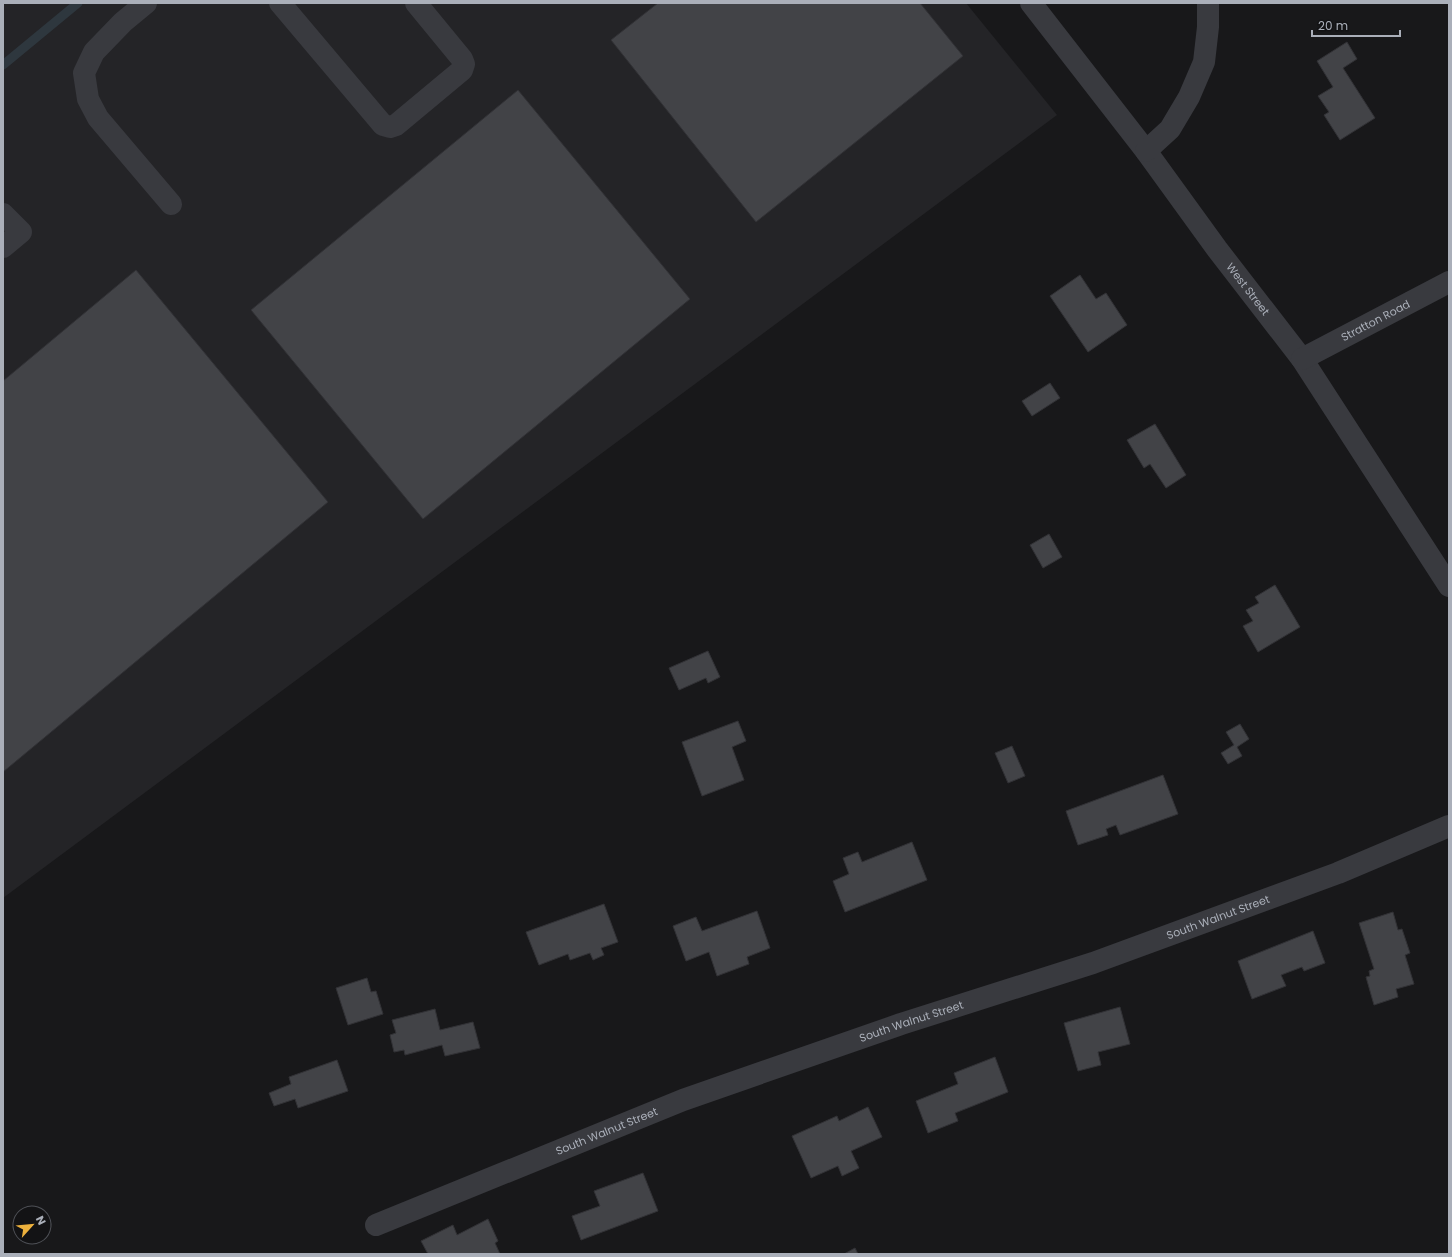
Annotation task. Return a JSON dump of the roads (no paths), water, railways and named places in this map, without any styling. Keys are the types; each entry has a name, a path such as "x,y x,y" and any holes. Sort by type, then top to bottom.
{"street":[{"path":"146,3 123,22 94,52 84,73 88,99 98,118 171,204"},
{"path":"280,3 383,124 390,127 396,125 462,70 464,64 462,59 416,3"},
{"path":"1146,151 1170,129 1189,97 1204,62 1208,27 1208,3"},
{"name":"West Street","path":"1034,4 1302,359 1449,586"},
{"path":"3,214 21,232 3,247"},
{"name":"Stratton Road","path":"1302,359 1449,282"},
{"name":"South Walnut Street","path":"376,1225 683,1100 901,1024 1093,963 1338,873 1449,826"}],"waterway":[{"path":"3,65 78,3"}]}
